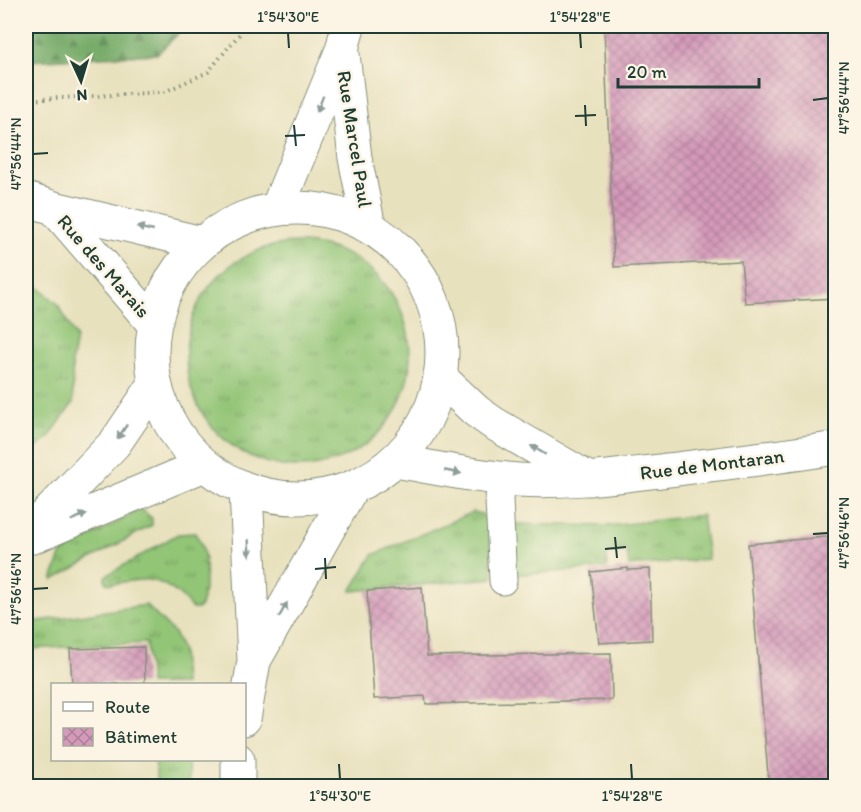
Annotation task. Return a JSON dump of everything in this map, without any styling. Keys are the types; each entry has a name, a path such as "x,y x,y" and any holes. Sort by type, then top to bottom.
{"street":[{"name":"Rue Marcel Paul","path":"277,209 345,38"},
{"name":"Rue Marcel Paul","path":"345,38 355,158 369,227"},
{"name":"Rue des Marais","path":"40,203 202,243"},
{"name":"Rue des Marais","path":"40,203 154,324"},
{"path":"277,209 309,209 340,214 369,227 398,249 421,276 436,308 443,342 441,378 425,423 396,461 374,477 351,489 325,496 298,499 272,497 246,490 224,479 204,465 187,448 172,429 162,407 155,384 151,354 154,324 164,294 181,266 202,243 225,227 250,216 277,209"},
{"path":"441,378 476,411 493,423 589,479"},
{"path":"26,538 115,443 155,384"},
{"name":"Rue de Montaran","path":"396,461 474,476 520,480 589,479 836,448"},
{"path":"26,538 204,465"},
{"path":"254,661 351,489"},
{"path":"246,490 254,661 246,707"},
{"path":"238,761 238,786"}],"lane":[{"path":"501,478 499,500 503,581"}],"path":[{"path":"26,100 164,92 208,72 242,31 243,26"}],"green space":[{"path":"26,26 168,26 178,34 157,54 26,61"},
{"path":"287,243 309,243 341,251 351,256 369,268 385,284 402,312 408,333 410,355 408,377 402,398 385,426 369,442 341,459 309,467 287,467 255,459 245,454 227,442 211,426 194,398 186,366 186,344 194,312 199,302 211,284 227,268 255,251"},
{"path":"26,277 58,304 76,338 72,360 73,403 49,437 26,457"},
{"path":"141,509 152,518 152,525 53,580 62,553"},
{"path":"473,512 482,514 489,524 493,578 351,591 373,555"},
{"path":"702,515 708,559 629,566 627,551 607,553 607,568 510,575 509,524 608,526"},
{"path":"195,533 203,550 206,568 201,606 197,609 192,609 174,590 155,581 106,583 107,575 178,534"},
{"path":"146,605 174,633 182,651 184,683 150,683 146,643 26,649 26,623"},
{"path":"155,761 188,761 189,786 157,786"}],"building":[{"path":"604,26 836,26 836,298 745,303 741,261 614,267"},
{"path":"836,536 836,786 769,786 748,544"},
{"path":"628,568 628,570 650,569 652,640 599,643 591,572"},
{"path":"422,587 427,656 611,653 612,700 426,704 425,696 374,699 367,591"},
{"path":"144,647 145,683 72,683 70,649"}]}
